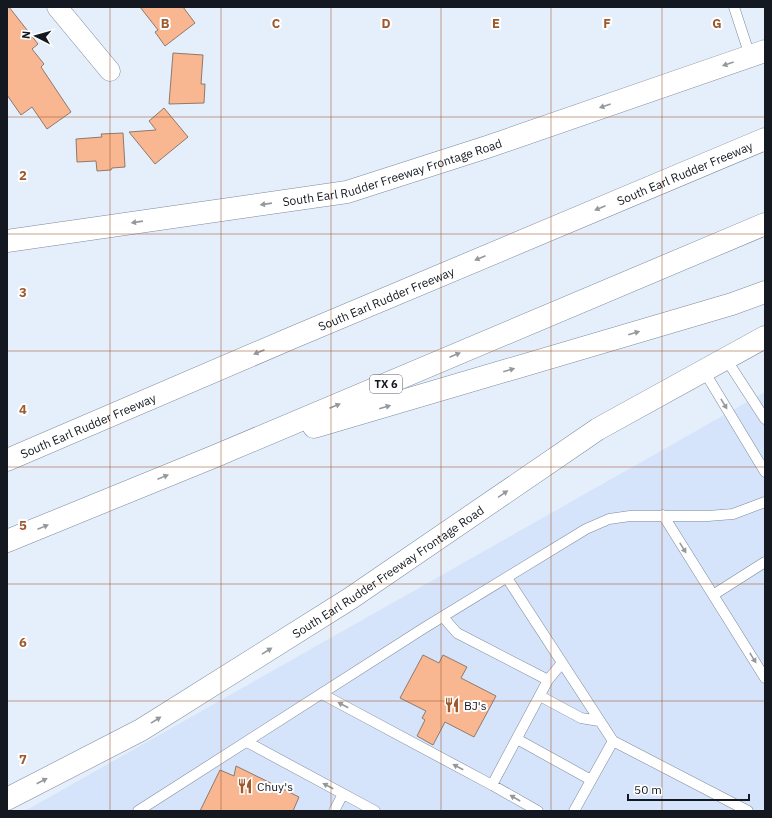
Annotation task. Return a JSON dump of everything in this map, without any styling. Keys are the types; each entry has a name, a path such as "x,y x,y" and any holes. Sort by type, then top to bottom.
{"main road":[{"name":"South Earl Rudder Freeway Frontage Road","path":"7,242 347,192 758,54"},
{"name":"South Earl Rudder Freeway","path":"7,460 765,139"},
{"name":"TX 6","path":"7,541 213,457 765,224"},
{"path":"213,457 732,304 765,292"},
{"name":"South Earl Rudder Freeway Frontage Road","path":"7,799 141,730 351,598 598,429 765,337"}],"street":[{"path":"57,7 110,71"}],"lane":[{"path":"734,7 758,54"},
{"path":"726,359 765,419"},
{"path":"704,371 765,472"},
{"path":"138,811 443,617 586,529 609,518 630,516 708,516 733,514 765,502"},
{"path":"663,516 765,678"},
{"path":"713,595 765,562"},
{"path":"507,578 613,741 748,811"},
{"path":"443,617 456,633 548,680"},
{"path":"492,785 548,680 562,663"},
{"path":"322,694 538,811"},
{"path":"540,696 581,718 599,720"},
{"path":"517,739 591,780"},
{"path":"574,811 613,741"},
{"path":"247,742 375,811"},
{"path":"334,811 343,794"}],"shaded area":[{"path":"765,392 765,811 25,811"}],"building":[{"path":"7,7 9,7 38,44 32,49 44,64 41,67 71,112 47,129 32,107 21,115 7,95"},
{"path":"140,7 183,7 195,23 165,46 155,32 158,30"},
{"path":"173,53 203,55 201,84 205,84 204,103 169,104"},
{"path":"164,108 188,137 155,164 129,132 156,130 149,121"},
{"path":"123,133 125,167 97,171 96,161 77,162 76,139 102,137 101,134"},
{"name":"BJ's","path":"423,655 439,663 443,655 467,667 461,678 496,696 474,737 445,722 433,745 417,736 425,720 422,718 426,711 400,698"},
{"name":"Chuy's","path":"236,766 299,797 293,811 200,811 220,770 234,776"}],"place":[{"name":"BJ's","path":"452,705"},
{"name":"Chuy's","path":"245,786"}]}
